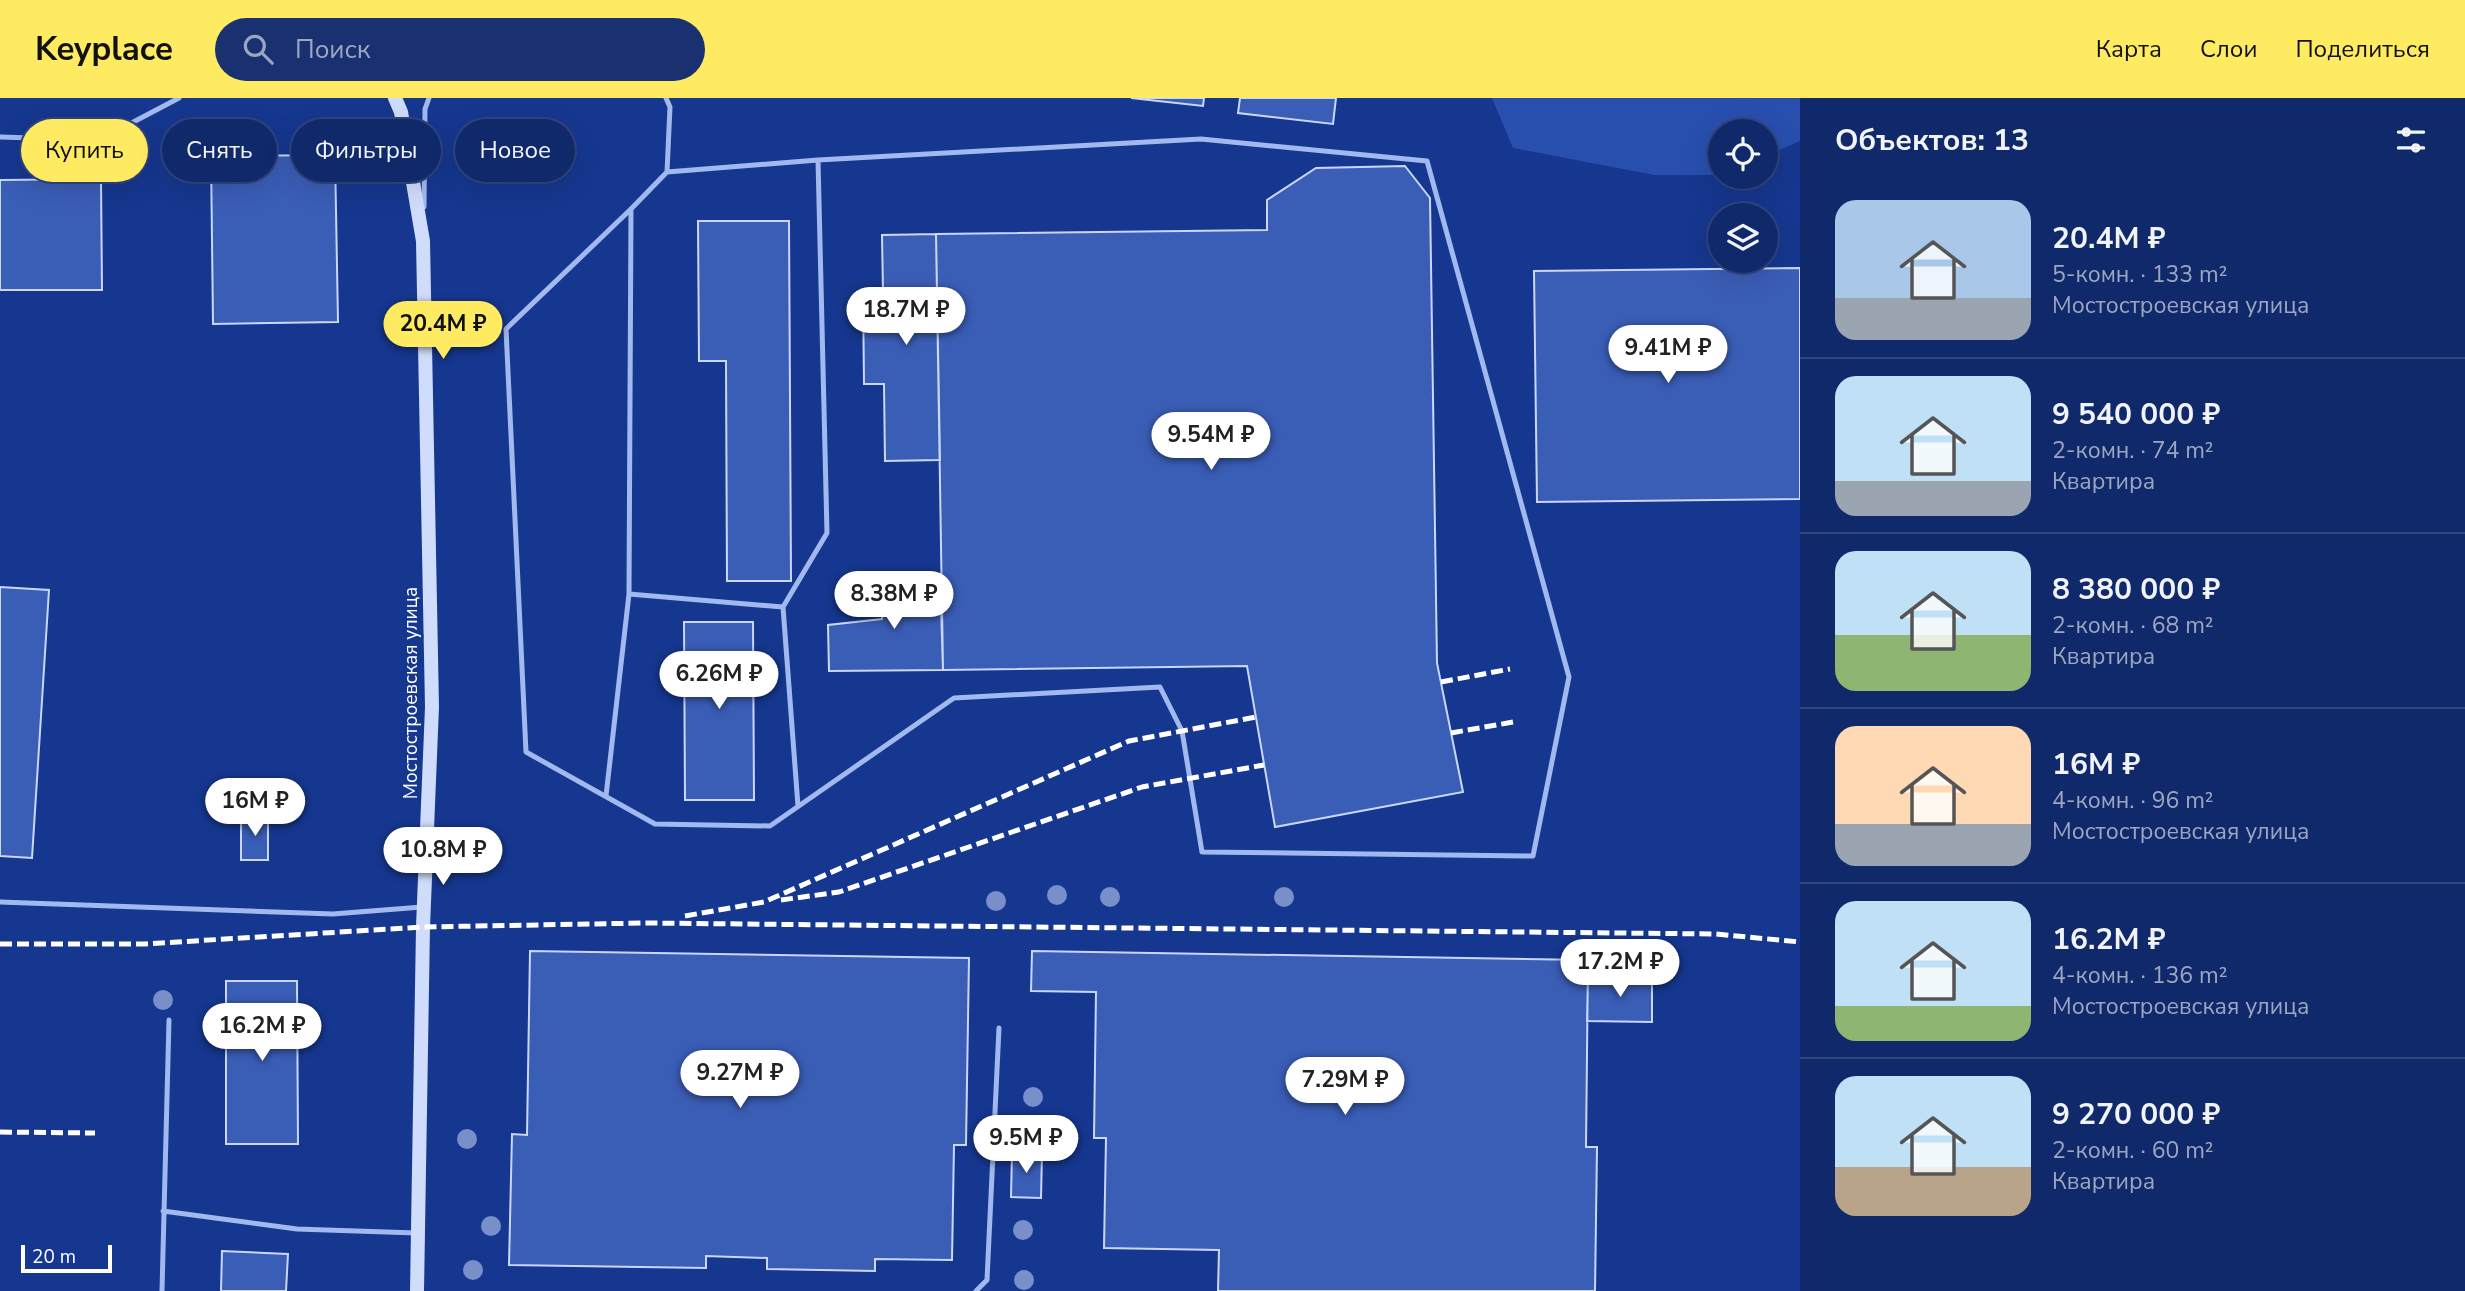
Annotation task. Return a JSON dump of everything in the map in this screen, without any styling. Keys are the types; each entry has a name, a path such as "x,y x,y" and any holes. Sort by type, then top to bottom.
{"main road":[{"name":"Мостостроевская улица","path":"395,98 401,112 423,242 432,708 417,1291"}],"lane":[{"path":"0,136 99,139 179,98"},
{"path":"423,242 425,109 429,98"},
{"path":"666,98 670,107 667,172"},
{"path":"1201,138 1427,160 1569,677 1533,856 1202,852 1182,731 1160,687 954,698 770,826 655,824 526,752 506,329 667,172 818,160 1201,138"},
{"path":"799,806 783,607 827,533 818,160"},
{"path":"606,796 629,594 631,209"},
{"path":"629,594 783,607"},
{"path":"0,902 334,914 425,906"},
{"path":"162,1291 169,1020"},
{"path":"976,1291 987,1280 999,1028"},
{"path":"163,1211 297,1229 419,1233"}],"shaded area":[{"path":"1492,98 1800,98 1800,141 1778,151 1778,119 1708,119 1708,175 1654,175 1513,148"}],"building":[{"path":"1131,98 1204,98 1203,106"},
{"path":"1240,98 1336,98 1333,124 1238,113"},
{"path":"277,155 291,155 291,182 335,182 338,322 213,324 211,182 277,182"},
{"path":"1405,166 1430,198 1437,663 1463,792 1275,827 1247,666 943,670 936,234 1267,230 1267,200 1316,168"},
{"path":"0,180 101,182 102,290 0,290"},
{"path":"698,221 789,221 791,581 727,581 726,361 699,361"},
{"path":"936,234 940,460 885,461 884,384 864,384 863,293 883,293 882,235"},
{"path":"1778,268 1800,268 1800,499 1537,502 1534,271 1708,269 1708,273 1778,273"},
{"path":"940,574 943,670 829,671 828,625 882,619 884,579"},
{"path":"0,587 49,590 32,858 0,856"},
{"path":"684,622 753,622 754,800 685,800"},
{"path":"268,815 268,860 241,860 241,816"},
{"path":"530,951 969,958 966,1145 954,1145 952,1260 875,1259 875,1271 767,1269 767,1258 706,1256 706,1268 509,1265 512,1134 527,1135"},
{"path":"1032,951 1588,960 1586,1147 1597,1147 1595,1291 1218,1291 1219,1250 1104,1248 1106,1138 1094,1138 1096,992 1031,991"},
{"path":"1588,976 1652,977 1652,1022 1587,1021"},
{"path":"226,981 297,981 298,1144 226,1144"},
{"path":"1012,1152 1042,1153 1041,1198 1011,1197"},
{"path":"222,1251 288,1254 286,1291 221,1291"}],"railway":[{"path":"1441,682 1510,669"},
{"path":"685,916 764,902 1129,741 1256,717"},
{"path":"1451,733 1513,722"},
{"path":"781,900 839,892 1142,787 1264,765"},
{"path":"0,944 144,944 423,927 646,923 1716,934 1800,942"},
{"path":"0,1132 95,1133"}]}
